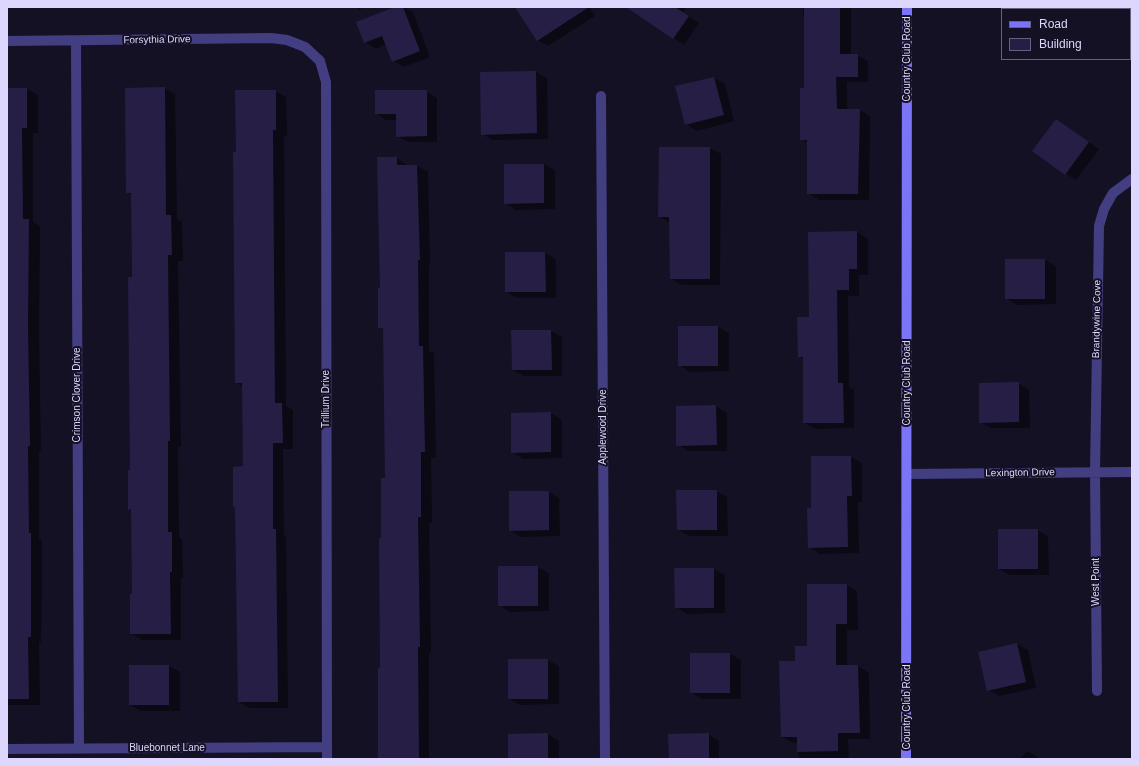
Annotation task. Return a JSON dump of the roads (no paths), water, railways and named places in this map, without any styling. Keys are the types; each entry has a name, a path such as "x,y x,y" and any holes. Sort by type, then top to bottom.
{"street":[{"name":"Country Club Road","path":"906,759 907,7"},
{"name":"Forsythia Drive","path":"7,41 271,38 287,40 305,47"},
{"name":"Crimson Clover Drive","path":"76,41 79,748"},
{"name":"Trillium Drive","path":"305,47 320,61 326,82 327,759"},
{"name":"Applewood Drive","path":"601,96 605,759"},
{"name":"Brandywine Cove","path":"1096,472 1099,226 1104,209 1113,192 1132,179"},
{"name":"West Point","path":"1096,472 1097,692"},
{"name":"Lexington Drive","path":"907,474 1132,472"},
{"name":"Bluebonnet Lane","path":"7,748 327,747"}]}
